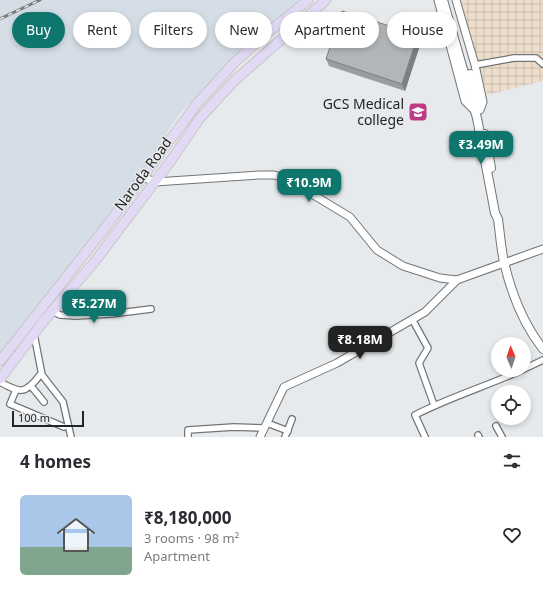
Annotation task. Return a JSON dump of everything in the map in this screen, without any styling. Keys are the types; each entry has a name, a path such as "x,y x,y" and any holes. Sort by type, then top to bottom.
{"main road":[{"name":"Naroda Road","path":"0,381 34,334 48,308 196,105 213,86 265,35 308,0"},
{"name":"Naroda Road","path":"0,361 48,308 96,260 155,182 200,118 234,80 326,0"},
{"path":"443,0 472,92"},
{"path":"449,0 477,110 495,213 498,220 504,263 520,311 543,349"}],"street":[{"path":"438,0 465,101 477,110 483,102 475,64 456,0"},
{"path":"475,64 514,58 536,58 543,64"},
{"path":"143,176 155,182 259,175 274,175 287,179 350,217 377,250 403,266 440,278 457,280"},
{"path":"260,437 284,387 336,363 425,312 457,280 543,249"},
{"path":"48,308 60,316 111,314 151,309"},
{"path":"412,319 428,348 419,363 434,405"},
{"path":"34,334 42,375 63,402 71,437"},
{"path":"531,366 543,360"},
{"path":"0,381 16,390 22,390 28,389 40,376"},
{"path":"425,437 415,415 434,405 507,377"},
{"path":"31,386 44,402"},
{"path":"16,390 10,404 64,427"},
{"path":"285,437 292,419"},
{"path":"188,437 188,430 266,425 288,431"},
{"path":"496,426 502,437"}],"shaded area":[{"path":"0,0 299,0 286,12 280,12 280,18 272,26 272,12 215,12 215,48 248,48 180,113 80,264 0,362"},
{"path":"461,0 543,0 543,81 487,95"}],"building":[{"path":"379,23 387,25 387,48 414,48 402,84 326,59 330,48 379,48"}],"railway":[{"path":"0,19 40,0"}],"place":[{"name":"GCS Medical college","path":"418,112"}]}
